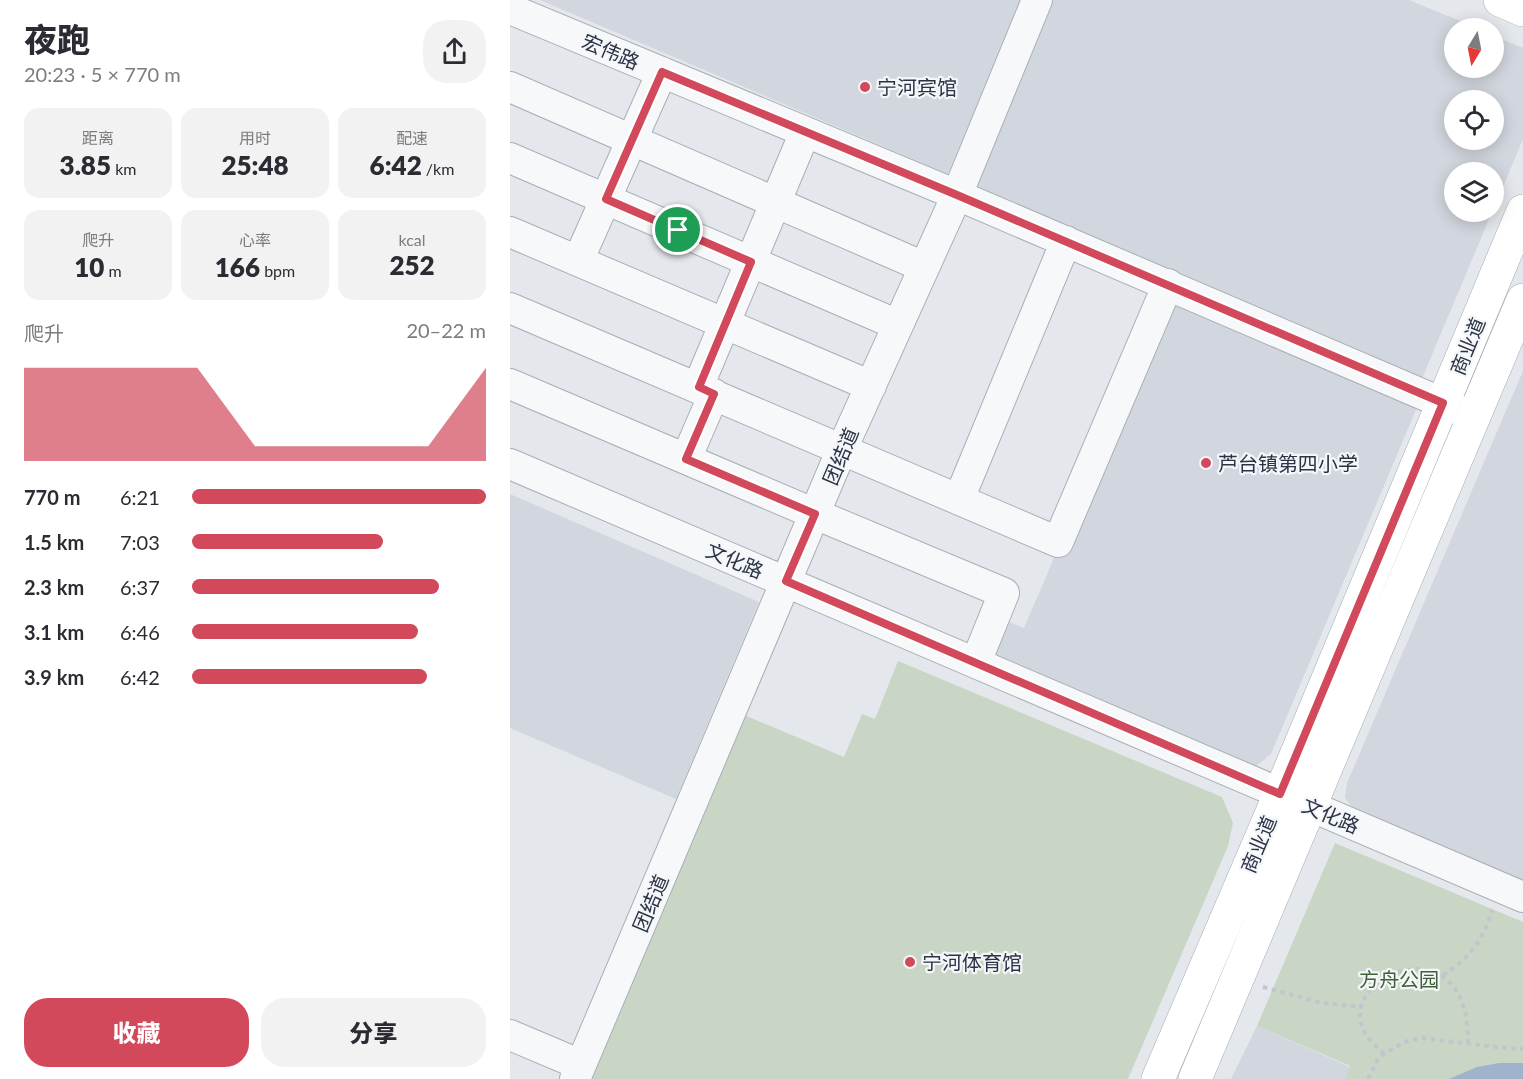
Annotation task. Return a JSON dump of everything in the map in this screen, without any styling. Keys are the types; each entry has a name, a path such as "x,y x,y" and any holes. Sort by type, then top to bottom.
{"main road":[{"path":"1500,0 1523,10"},
{"name":"商业道","path":"1158,1079 1280,794 1523,211"},
{"name":"商业道","path":"1196,1079 1523,300"}],"street":[{"name":"团结道","path":"578,1072 842,448 957,195 1037,0"},
{"name":"宏伟路","path":"510,9 1168,284 1474,417"},
{"path":"578,261 662,72"},
{"path":"510,87 924,267"},
{"path":"686,459 725,323 805,132"},
{"path":"510,158 898,325"},
{"path":"510,231 871,386"},
{"path":"959,499 1066,241"},
{"path":"510,308 1058,542 1168,284"},
{"path":"510,384 1004,593 976,662"},
{"name":"文化路","path":"510,464 1511,892"},
{"path":"510,1035 578,1072"}],"path":[{"path":"1443,975 1459,965 1478,943 1491,915 1511,892"},
{"path":"1384,1054 1365,1032 1361,1020 1362,1007 1377,984 1399,970 1420,969 1443,975 1452,983 1465,1010 1468,1043"},
{"path":"1238,980 1322,1003 1362,1007"},
{"path":"1368,1079 1379,1057 1404,1042 1422,1038 1523,1049"}],"shaded area":[{"name":"宁河宾馆","path":"540,0 1024,0 948,174"},
{"path":"1052,0 1409,0 1453,18 1444,18 1444,78 1504,78 1504,40 1523,48 1523,139 1504,184 1504,162 1444,162 1444,222 1488,222 1421,381 974,186"},
{"name":"芦台镇第四小学","path":"1166,297 1418,405 1271,754 1255,767 989,654 1004,620 1024,628"},
{"path":"1523,371 1523,882 1354,809 1345,798 1347,783"},
{"path":"510,494 759,602 676,799 510,728"},
{"path":"1257,1026 1350,1067 1345,1079 1231,1079"}],"green space":[{"name":"宁河体育馆","path":"898,661 1222,797 1233,823 1228,846 1128,1079 592,1079 744,715 844,757 862,714 875,719"},
{"name":"方舟公园","path":"1335,843 1523,922 1523,1079 1345,1079 1350,1066 1257,1026"}],"water":[{"path":"1499,1063 1523,1063 1523,1079 1449,1079 1477,1067"}],"place":[{"name":"宁河宾馆","path":"865,87"},
{"name":"芦台镇第四小学","path":"1206,463"},
{"name":"宁河体育馆","path":"910,962"}],"route":[{"path":"662,72 1168,284 1443,403 1280,794 786,581 815,514 686,459 714,394 699,387 751,262 678,230 606,199 662,72"}]}
